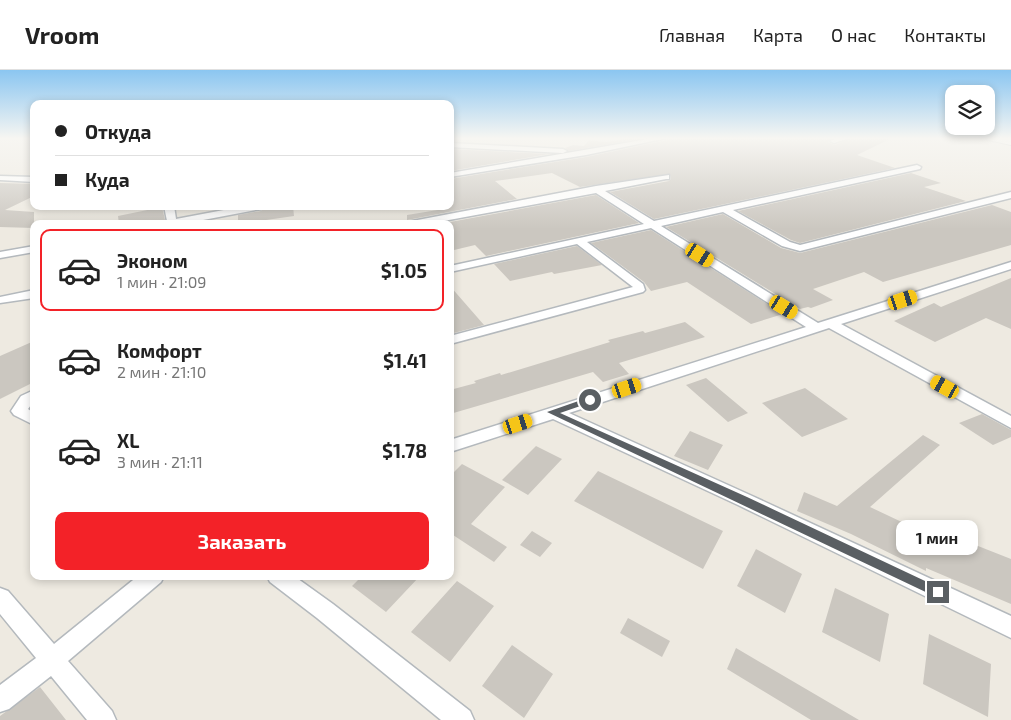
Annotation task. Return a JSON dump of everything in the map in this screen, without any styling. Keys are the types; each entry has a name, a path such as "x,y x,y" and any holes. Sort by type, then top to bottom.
{"street":[{"path":"454,174 491,168"},
{"path":"454,268 910,168"},
{"path":"431,220 666,177"},
{"path":"0,178 30,180"},
{"path":"596,189 650,224 824,325 1011,423"},
{"path":"724,209 786,244 800,248 1011,195"},
{"path":"184,220 238,210"},
{"path":"454,339 639,290 639,286 578,240"},
{"path":"0,255 30,250"},
{"path":"454,445 1011,265"},
{"path":"1,300 30,295"},
{"path":"30,397 26,399 19,411 30,418"},
{"path":"552,412 753,504 1011,627"},
{"path":"0,700 149,580"},
{"path":"283,580 461,720"},
{"path":"0,598 103,720"}],"building":[{"path":"516,168 893,168 654,219 610,192 669,181 671,179 670,174 580,187 552,173 495,181 517,199 407,220 407,215 438,210 454,210 454,178"},
{"path":"911,173 941,183 924,187 966,201 800,243 738,211"},
{"path":"0,183 30,184 30,198 5,210 34,212 34,220 30,220 30,228 0,227"},
{"path":"596,195 639,223 486,256 475,245 454,250 454,221"},
{"path":"992,205 1011,212 1011,245 883,282 864,272 813,289 833,300 811,308 800,309 666,227 723,214 781,248 800,253"},
{"path":"147,210 163,210 165,220 118,220 118,216"},
{"path":"293,210 294,216 266,220 238,220 238,215 261,211"},
{"path":"651,230 783,314 751,324 687,282 651,291 644,282 591,243"},
{"path":"577,246 602,265 554,274 552,272 510,281 494,264"},
{"path":"1011,278 1011,329 986,318 935,342 894,321 934,303 941,307"},
{"path":"454,291 484,325 454,333"},
{"path":"685,322 705,337 619,363 629,374 603,382 593,372 454,413 454,389 476,383 474,381 500,373 501,375 610,342 608,340 643,331 645,333"},
{"path":"30,343 30,384 0,399 0,356"},
{"path":"706,378 748,413 728,422 686,385"},
{"path":"805,388 848,419 802,437 762,403"},
{"path":"982,414 1011,430 1011,437 993,445 959,423"},
{"path":"690,431 723,445 708,470 674,456"},
{"path":"923,435 940,445 870,507 944,542 945,533 1011,559 1011,604 926,568 926,571 851,534 797,511 804,492 837,506"},
{"path":"536,446 562,459 528,495 502,480"},
{"path":"462,464 505,487 471,524 507,547 494,562 454,536 454,472"},
{"path":"598,471 723,531 703,569 574,501"},
{"path":"532,531 552,543 540,557 520,545"},
{"path":"756,549 802,574 785,613 737,586"},
{"path":"358,580 416,580 386,612 352,586"},
{"path":"457,581 494,606 450,662 411,632"},
{"path":"835,588 889,614 880,662 822,632"},
{"path":"628,618 670,641 662,657 620,633"},
{"path":"929,634 991,664 988,717 923,684"},
{"path":"512,645 553,674 524,718 482,686"},
{"path":"736,648 859,720 811,720 727,669"},
{"path":"40,687 66,720 0,720 0,716"}],"route":[{"path":"590,400 552,412 938,592"}]}
